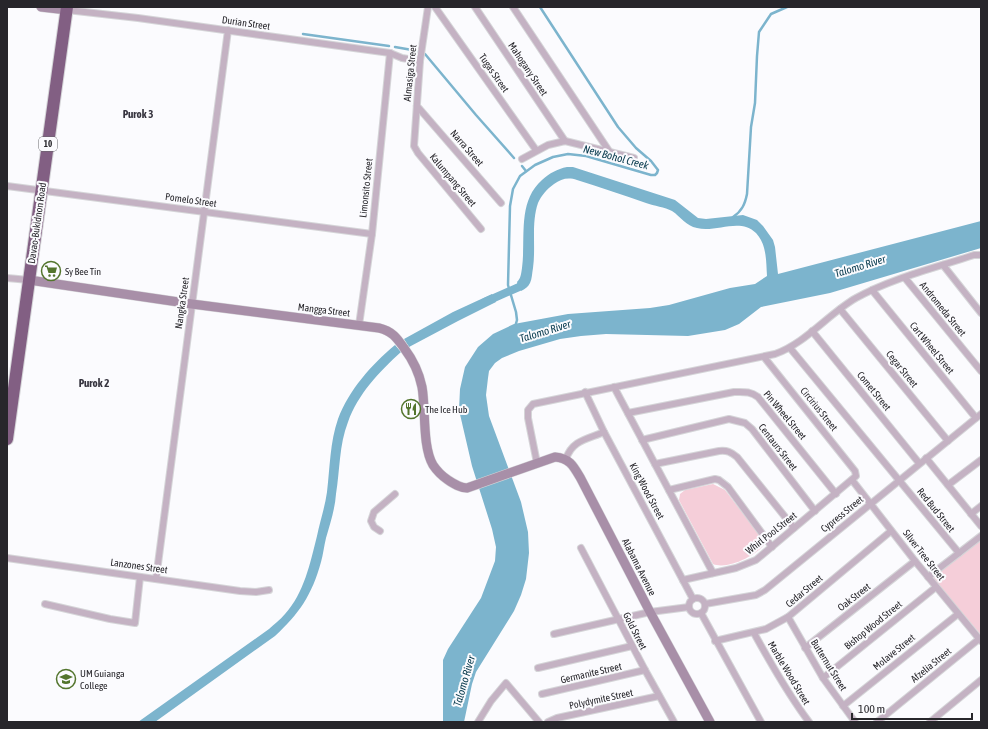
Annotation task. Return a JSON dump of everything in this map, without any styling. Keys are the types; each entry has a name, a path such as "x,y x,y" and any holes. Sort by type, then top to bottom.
{"highway":[{"name":"Davao-Bukidnon Road","path":"7,439 67,8"}],"street":[{"path":"41,7 67,8"},
{"name":"Almasiga Street","path":"413,142 420,61 428,7"},
{"name":"Tugas Street","path":"436,7 536,150"},
{"name":"Mahogany Street","path":"475,7 565,141"},
{"path":"513,7 609,151"},
{"name":"Durian Street","path":"67,8 390,53 402,58 420,61"},
{"name":"Nangka Street","path":"156,579 228,30"},
{"name":"Limonsito Street","path":"359,325 372,234 390,53"},
{"name":"Narra Street","path":"417,106 501,202"},
{"path":"522,159 548,144 565,141 634,158"},
{"name":"Kalumpang Street","path":"413,142 418,153 481,229"},
{"name":"Pomelo Street","path":"7,186 372,234"},
{"path":"604,432 574,444 570,448 566,459 555,457 537,463 528,418 529,408 536,402 764,357 790,348 840,309 872,290 974,255 981,255"},
{"path":"943,265 981,313"},
{"name":"Mangga Street","path":"7,278 192,304 359,325 389,331 397,338 408,353 415,366 422,385 428,447 432,464 440,473 454,484 463,488 470,488 537,463"},
{"name":"Andromeda Street","path":"905,278 981,371"},
{"name":"Cart Wheel Street","path":"872,290 979,416"},
{"name":"Cegar Street","path":"840,309 948,441"},
{"name":"Comet Street","path":"812,331 920,464"},
{"path":"790,348 899,480"},
{"name":"Circirius Street","path":"764,357 856,475"},
{"path":"614,387 713,573"},
{"name":"Pin Wheel Street","path":"628,413 734,392 745,391 753,393 836,494"},
{"name":"King Wood Street","path":"585,392 604,432 693,599"},
{"name":"Cypress Street","path":"705,604 760,593 979,416"},
{"name":"Centaurs Street","path":"642,440 729,419 745,423 752,429 815,511"},
{"path":"655,464 726,450 737,457 794,528"},
{"path":"926,458 981,526"},
{"name":"Alabama Avenue","path":"566,459 573,466 581,479 650,612 710,722"},
{"path":"948,486 981,460"},
{"name":"Whirl Pool Street","path":"683,580 749,564 756,560 836,494 856,475"},
{"path":"669,490 710,480 719,480 728,487 772,547"},
{"name":"Silver Tree Street","path":"852,480 891,531 980,640"},
{"name":"Red Bud Street","path":"899,480 959,553"},
{"path":"380,531 374,527 371,521 374,512 394,494"},
{"path":"971,514 981,506"},
{"name":"Cedar Street","path":"715,641 754,633 788,618 891,531"},
{"path":"928,577 981,536"},
{"name":"Gold Street","path":"581,548 673,722"},
{"name":"Lanzones Street","path":"7,558 240,591 256,592 269,590"},
{"name":"Oak Street","path":"805,648 915,561"},
{"path":"45,604 110,619 135,623 140,577"},
{"name":"Bishop Wood Street","path":"823,678 936,587"},
{"path":"699,598 705,604 705,608 701,613 693,613 689,607 690,602 693,599 699,598"},
{"path":"554,634 650,612 689,607"},
{"path":"701,613 715,641 761,722"},
{"name":"Molave Street","path":"843,706 958,614"},
{"name":"Butternut Street","path":"788,618 823,678 855,722"},
{"name":"Marble Wood Street","path":"754,633 786,690 809,722"},
{"name":"Afzelia Street","path":"877,722 980,640"},
{"path":"538,668 632,646"},
{"name":"Germanite Street","path":"542,694 645,670"},
{"path":"930,722 981,680"},
{"path":"478,722 491,701 506,683 538,722"},
{"name":"Polydymite Street","path":"548,722 557,718 659,696"}],"shaded area":[{"path":"713,484 725,490 764,541 764,545 760,549 733,564 713,564 679,500 680,494 685,490"},
{"path":"981,539 981,635 933,578"}],"water":[{"name":"Talomo River","path":"567,167 573,167 675,200 698,218 706,219 743,215 757,220 773,240 778,274 981,221 981,248 830,293 761,307 739,324 725,330 688,336 606,334 560,339 519,351 502,358 495,363 489,371 486,395 489,416 521,502 528,532 529,553 526,579 514,611 476,672 464,722 443,722 443,660 448,649 481,598 495,561 496,547 492,529 472,466 459,410 460,389 465,367 478,347 493,334 514,324 568,314 650,308 669,305 730,288 755,284 767,276 764,248 760,238 750,228 743,226 712,229 693,227 672,211 574,179 565,179 551,186 538,203 534,227 534,260 532,278 528,286 521,291 517,282 522,268 524,221 529,199 534,189 542,180 551,173"},
{"path":"492,294 496,302 409,347 404,339 453,312"},
{"path":"395,345 401,352 385,367 363,393 348,422 341,449 335,505 322,559 309,594 298,612 275,636 155,722 138,722 269,629 292,606 306,578 314,547 326,498 332,446 338,419 348,398 355,388 369,370"}],"waterway":[{"name":"New Bohol Creek","path":"515,327 517,320 516,312 508,285 510,206 513,189 520,176 535,165 553,157 568,154 586,156 651,175 655,175 658,170 618,127 540,7"},
{"path":"733,217 743,207 747,194 751,127 755,103 759,32 771,14 787,7"},
{"path":"303,34 389,46"},
{"path":"395,47 418,51"},
{"path":"425,54 514,158"},
{"name":"New Bohol Creek","path":"522,166 526,171"},
{"name":"New Bohol Creek","path":"485,302 519,287 525,280"}],"place":[{"name":"Sy Bee Tin","path":"51,271"},
{"name":"The Ice Hub","path":"411,409"},
{"name":"UM Guianga College","path":"66,679"}],"district":[{"name":"Purok 3","path":"138,114"},
{"name":"Purok 2","path":"94,383"}]}
